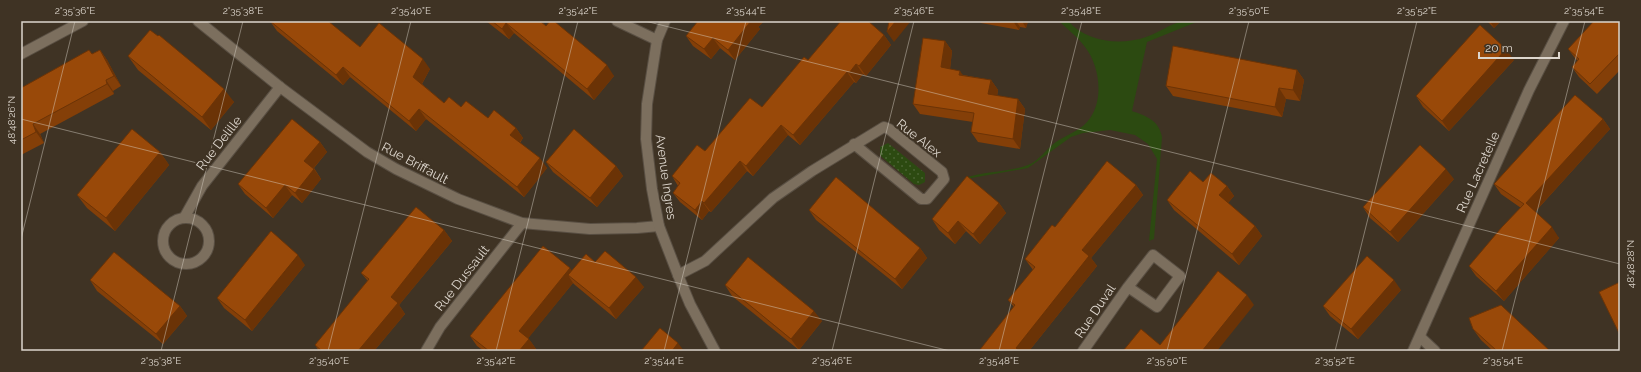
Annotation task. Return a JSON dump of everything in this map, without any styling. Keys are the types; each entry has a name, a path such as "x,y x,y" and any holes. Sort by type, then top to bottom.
{"street":[{"path":"21,54 83,21"},
{"name":"Rue Briffault","path":"198,21 344,136 396,169 458,199 522,222 590,229 660,226"},
{"path":"617,21 657,40"},
{"name":"Avenue Ingres","path":"665,21 657,40 647,104 646,139 652,189 660,226 678,275 690,304 715,351"},
{"name":"Rue Lacretelle","path":"1413,351 1526,96 1564,21"},
{"name":"Rue Delille","path":"184,218 202,186 280,87"},
{"name":"Rue Alex","path":"678,275 706,261 773,198 854,144 884,127 889,129 942,172 944,179 927,199 921,199 854,144"},
{"path":"184,218 198,220 208,231 210,239 206,253 201,259 187,264 180,263 167,253 163,238 165,231 170,224 176,220 184,218"},
{"name":"Rue Dussault","path":"426,351 440,327 522,222"},
{"name":"Rue Duval","path":"1084,351 1128,287 1153,255 1180,276 1157,307 1128,287"},
{"path":"1420,337 1435,351"}],"green space":[{"path":"1059,21 1068,21 1085,34 1094,38 1126,41 1146,37 1173,24 1183,21 1199,21 1147,42 1132,111 1147,117 1155,123 1158,126 1162,137 1154,239 1149,241 1157,159 1148,144 1135,135 1110,130 1083,133 1071,137 1028,168 965,178 1013,169 1032,163 1056,142 1084,125 1093,114 1098,94 1097,74 1094,64 1082,43"},
{"path":"888,143 925,173 925,182 919,185 914,184 880,155 880,147"}],"building":[{"path":"270,21 328,21 360,47 379,23 423,59 413,77 444,103 449,97 461,107 466,101 488,118 494,110 516,128 510,135 540,158 517,187 419,109 409,121 343,67 336,75"},
{"path":"492,21 540,21 546,26 550,21 554,21 607,65 587,89 506,23 502,29"},
{"path":"698,21 751,21 728,50 713,38 704,49 686,36"},
{"path":"841,21 868,21 884,35 859,66 856,64 849,73 847,72 793,135 781,125 746,166 740,161 704,203 702,201 695,210 673,193 680,183 672,176 697,145 705,151 750,98 762,107 804,57 808,60"},
{"path":"889,21 896,21 887,32"},
{"path":"1594,21 1620,21 1620,53 1590,84 1572,67 1579,59 1568,49"},
{"path":"1480,25 1506,49 1442,121 1416,96"},
{"path":"150,30 158,36 159,35 224,89 202,117 128,56"},
{"path":"923,38 945,41 941,67 960,71 959,75 991,80 988,94 1018,99 1013,139 971,132 974,113 913,104"},
{"path":"1173,46 1297,70 1293,90 1279,88 1275,107 1166,86"},
{"path":"89,50 92,54 100,50 114,76 106,80 107,84 33,124 36,132 21,140 21,88"},
{"path":"1575,95 1603,119 1526,203 1552,227 1496,291 1469,266 1524,204 1494,184"},
{"path":"292,119 320,142 304,161 314,169 295,193 285,185 266,208 238,184"},
{"path":"132,129 160,152 106,218 77,195"},
{"path":"574,129 616,166 590,198 546,162"},
{"path":"1420,145 1446,169 1390,232 1363,207"},
{"path":"1107,161 1136,185 1082,250 1089,256 1016,348 1020,351 979,351 1015,305 1008,300 1035,267 1025,259 1052,225 1055,227"},
{"path":"1190,171 1203,182 1211,173 1227,186 1219,195 1255,226 1232,254 1167,200"},
{"path":"967,176 999,203 973,234 958,221 948,233 932,219"},
{"path":"836,177 920,248 895,279 809,210"},
{"path":"416,207 444,230 391,297 398,303 358,351 322,351 315,345 369,279 361,273"},
{"path":"271,231 298,255 245,320 217,298"},
{"path":"543,246 570,268 519,331 529,339 519,351 489,351 470,336"},
{"path":"605,251 636,277 609,308 568,275 586,254 595,262"},
{"path":"114,252 180,306 156,334 90,280"},
{"path":"1367,256 1394,280 1351,329 1323,306"},
{"path":"748,257 814,311 791,339 725,285"},
{"path":"1218,271 1247,295 1202,351 1123,351 1141,329 1160,345"},
{"path":"1620,282 1620,335 1599,292"},
{"path":"1501,305 1550,351 1497,351 1473,329 1469,318"},
{"path":"660,328 678,343 672,351 641,351"}]}
